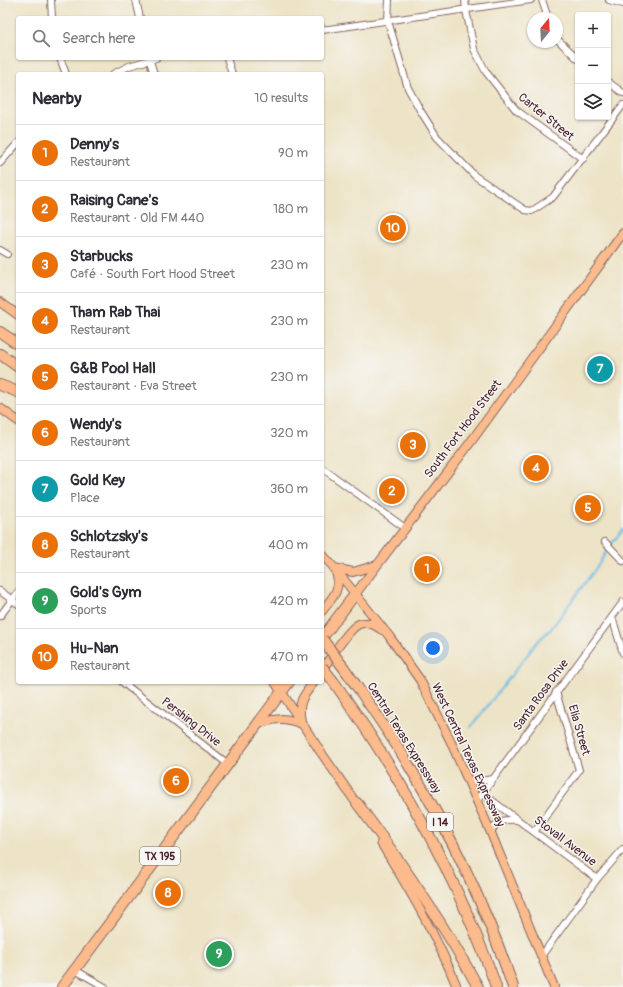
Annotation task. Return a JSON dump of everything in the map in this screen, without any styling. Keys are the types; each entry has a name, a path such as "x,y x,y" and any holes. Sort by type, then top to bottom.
{"highway":[{"path":"0,332 16,343"},
{"path":"0,354 16,366"},
{"path":"0,385 16,391"},
{"name":"South Fort Hood Street","path":"324,636 356,593"},
{"name":"Central Texas Expressway","path":"324,642 344,668 409,765 455,849 480,903 513,987"},
{"name":"I 14","path":"324,669 392,768 427,832 464,908 496,987"},
{"name":"TX 195","path":"62,987 288,684"},
{"path":"357,803 393,851 424,897 454,944 478,987"}],"main road":[{"name":"South Fort Hood Street","path":"356,593 510,388 623,233"},
{"path":"0,302 16,314"},
{"path":"0,408 16,420"},
{"name":"West Central Texas Expressway","path":"324,556 356,593 420,680 468,779 542,954 554,987"},
{"path":"334,568 354,572 377,565"},
{"path":"324,608 335,594 338,586 338,579 334,568"},
{"path":"324,667 351,631 358,625 366,623 374,625 389,636"},
{"path":"276,684 357,803 419,907 457,987"},
{"path":"302,724 299,713 300,704 303,696 312,684"},
{"path":"258,724 275,719 287,719 302,724"}],"street":[{"path":"51,0 52,16"},
{"path":"136,0 140,16"},
{"path":"389,0 388,21 408,88 437,137 475,176 525,210 532,211 553,198 623,105"},
{"name":"Carter Street","path":"465,0 474,49 486,72 516,110 583,159"},
{"path":"324,30 531,0"},
{"path":"542,0 546,12"},
{"path":"609,0 616,0 623,4"},
{"path":"563,45 575,56"},
{"path":"61,60 65,72"},
{"path":"117,72 146,60"},
{"path":"149,60 153,72"},
{"path":"228,60 231,72"},
{"path":"611,84 623,92"},
{"path":"1,160 16,145"},
{"path":"0,250 7,254"},
{"path":"324,469 405,528"},
{"path":"605,542 623,561"},
{"path":"0,590 16,603"},
{"path":"0,616 16,595"},
{"name":"Santa Rosa Drive","path":"477,801 623,602"},
{"path":"612,617 623,653"},
{"name":"Pershing Drive","path":"125,684 228,764"},
{"name":"Elia Street","path":"534,832 579,770 556,692"},
{"path":"468,779 472,781 479,781 493,779"},
{"name":"Stovall Avenue","path":"482,793 597,879 542,954"},
{"path":"491,833 494,826 498,822 508,819 518,820"},
{"path":"597,879 623,848"},
{"path":"75,970 105,987"}],"waterway":[{"path":"612,543 623,530"},
{"path":"471,727 538,641 551,629 599,564 607,550"}],"place":[{"name":"Hu-Nan","path":"393,228"},
{"name":"Gold Key","path":"600,369"},
{"name":"Starbucks","path":"413,445"},
{"name":"Tham Rab Thai","path":"536,468"},
{"name":"Raising Cane's","path":"392,491"},
{"name":"G&B Pool Hall","path":"588,508"},
{"name":"Denny's","path":"427,569"},
{"name":"Wendy's","path":"176,781"},
{"name":"Schlotzsky's","path":"168,893"},
{"name":"Gold's Gym","path":"219,954"}]}
